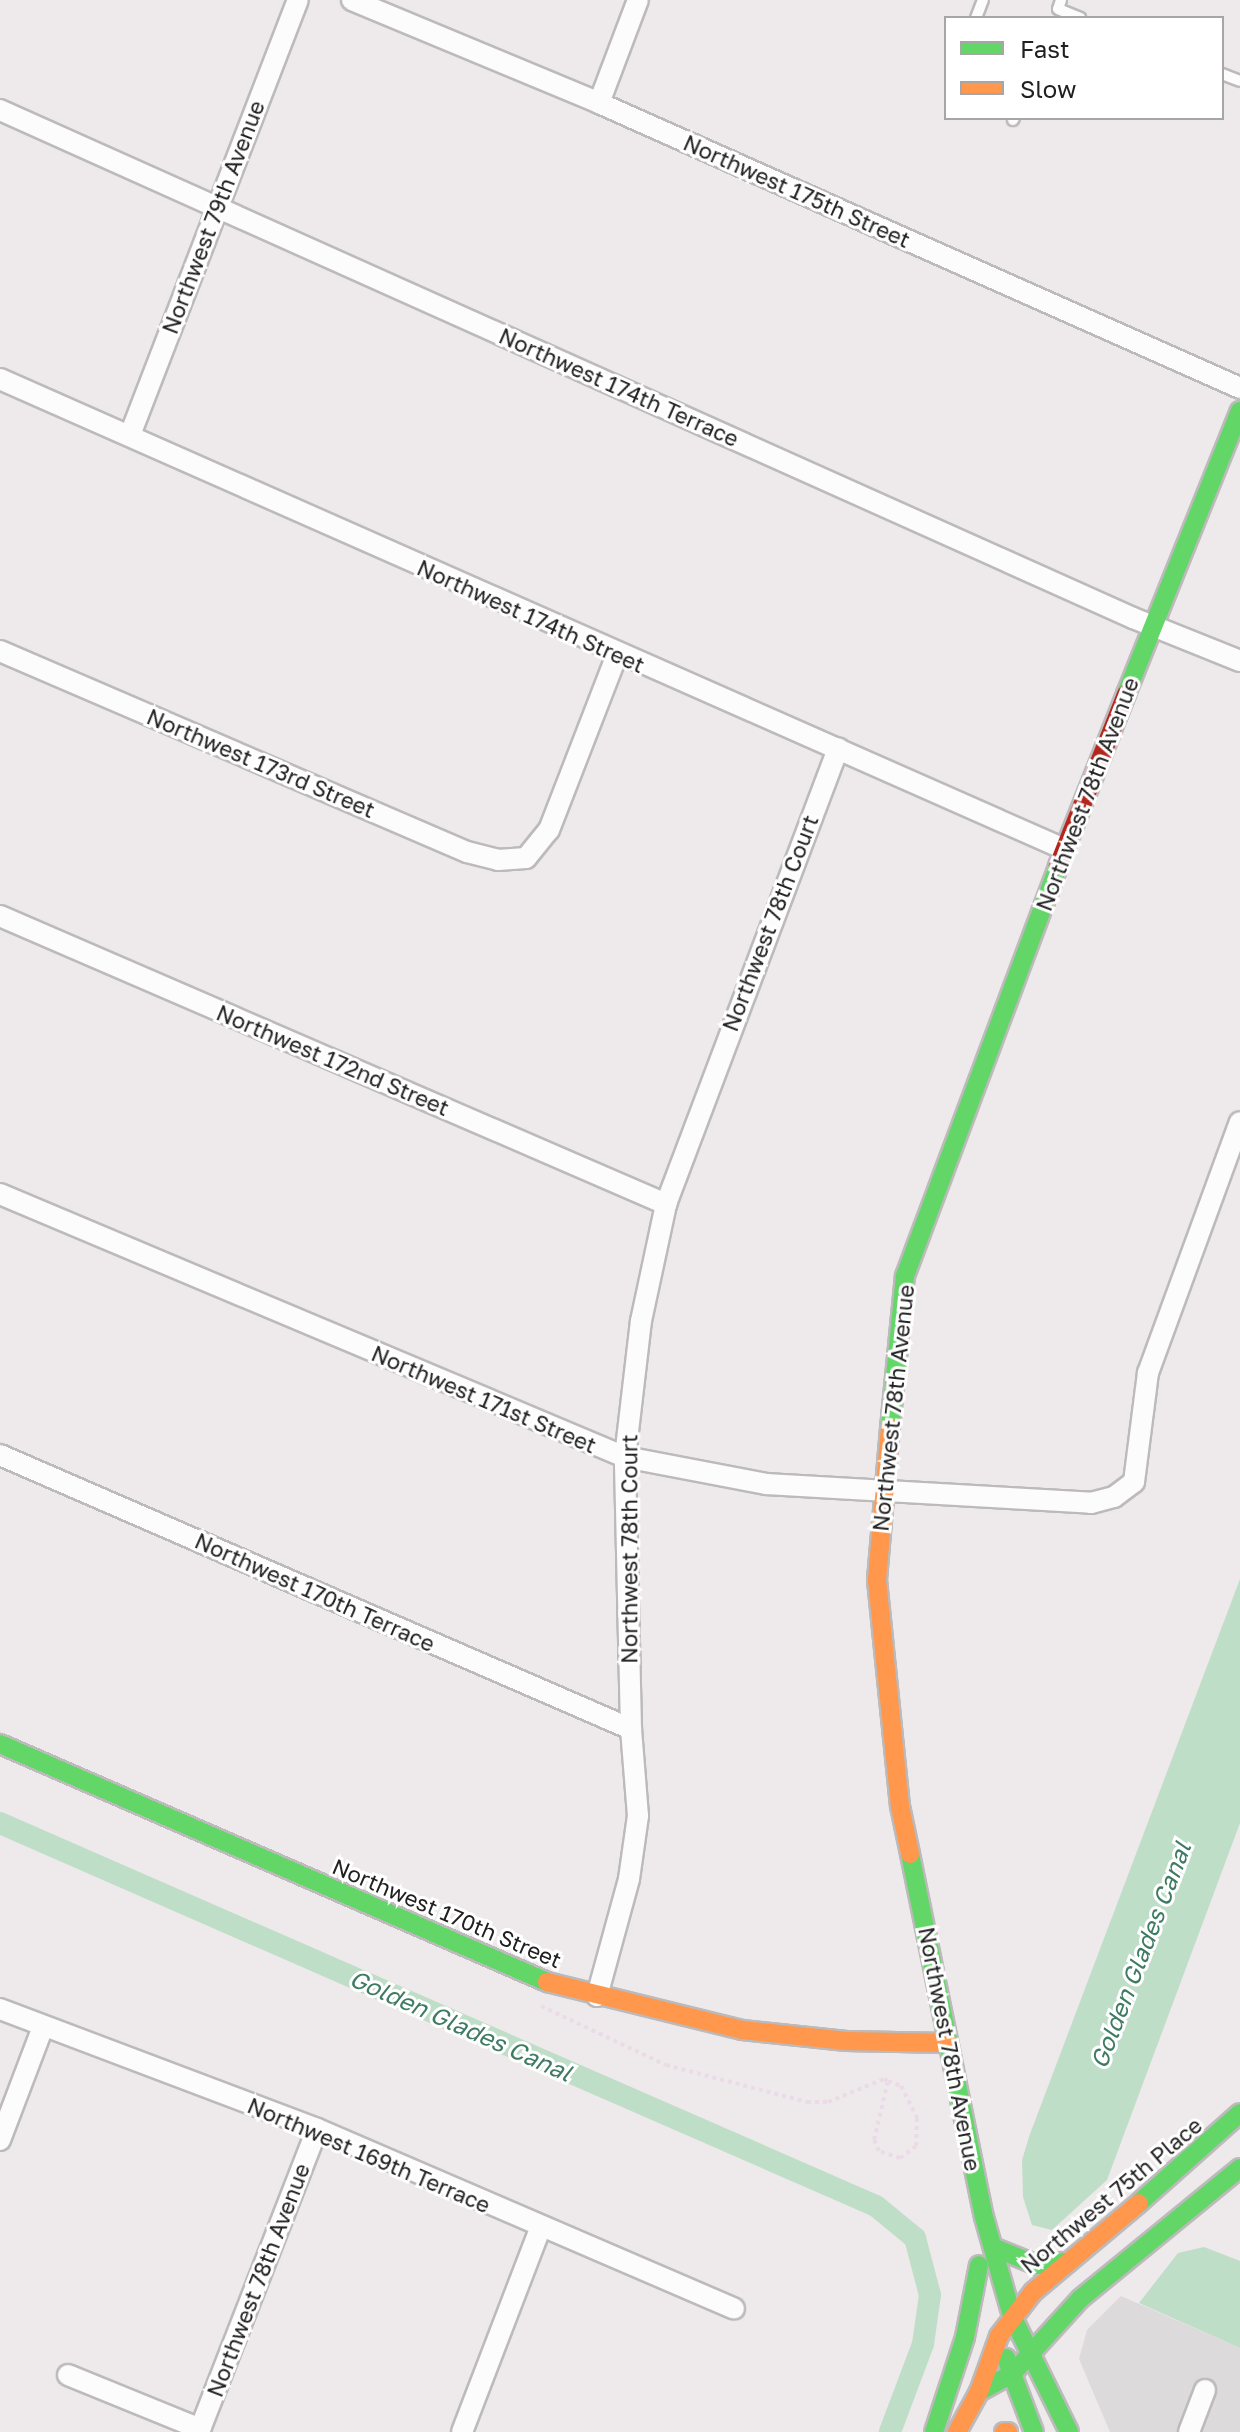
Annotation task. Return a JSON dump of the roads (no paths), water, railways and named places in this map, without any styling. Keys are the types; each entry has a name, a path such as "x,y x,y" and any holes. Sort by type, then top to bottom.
{"street":[{"name":"Northwest 79th Avenue","path":"130,435 298,0"},
{"name":"Northwest 175th Street","path":"352,0 599,103 1240,388"},
{"path":"599,103 638,0"},
{"name":"Northwest 174th Terrace","path":"0,110 1153,627 1240,661"},
{"name":"Northwest 174th Street","path":"0,379 617,655 838,748 1064,849"},
{"name":"Northwest 78th Avenue","path":"984,2217 900,1806 877,1580 905,1276 1064,849 1240,411"},
{"name":"Northwest 173rd Street","path":"0,651 467,852 498,860 526,858 549,830 617,655"},
{"name":"Northwest 78th Court","path":"597,1996 629,1879 638,1816 631,1729 625,1457 641,1321 666,1204 838,748"},
{"name":"Northwest 172nd Street","path":"0,916 666,1204"},
{"name":"Northwest 171st Street","path":"0,1194 625,1457 766,1484 1091,1503 1114,1497 1134,1482 1148,1373 1240,1122"},
{"name":"Northwest 170th Terrace","path":"0,1455 631,1729"},
{"name":"Northwest 170th Street","path":"0,1744 527,1977 742,2030 846,2041 948,2043"},
{"name":"Northwest 169th Terrace","path":"0,2009 317,2129 540,2229 734,2309"},
{"path":"0,2140 43,2027"},
{"name":"Northwest 75th Place","path":"957,2432 979,2392 999,2336 1012,2316 1064,2262 1190,2161 1240,2113"},
{"name":"Northwest 78th Avenue","path":"199,2430 317,2129"},
{"path":"979,2392 1012,2374 1080,2299 1240,2168"},
{"path":"984,2217 1012,2316 1069,2432"},
{"path":"934,2432 965,2337 979,2265 984,2217"},
{"path":"462,2432 540,2229"},
{"path":"995,2248 1037,2265 1064,2262"},
{"path":"979,2265 999,2336 1034,2432"},
{"path":"1050,2396 1057,2336 1080,2299"},
{"path":"68,2375 199,2430"},
{"path":"1189,2432 1205,2390"}],"water":[{"path":"1240,1579 1240,1823 1107,2180 1052,2230 1032,2225 1023,2197 1022,2160 1030,2134"},
{"path":"1204,2247 1240,2261 1240,2348 1139,2303 1178,2253"}],"waterway":[{"name":"Golden Glades Canal","path":"0,1823 876,2206 915,2238 930,2295 923,2344 890,2432"}]}
